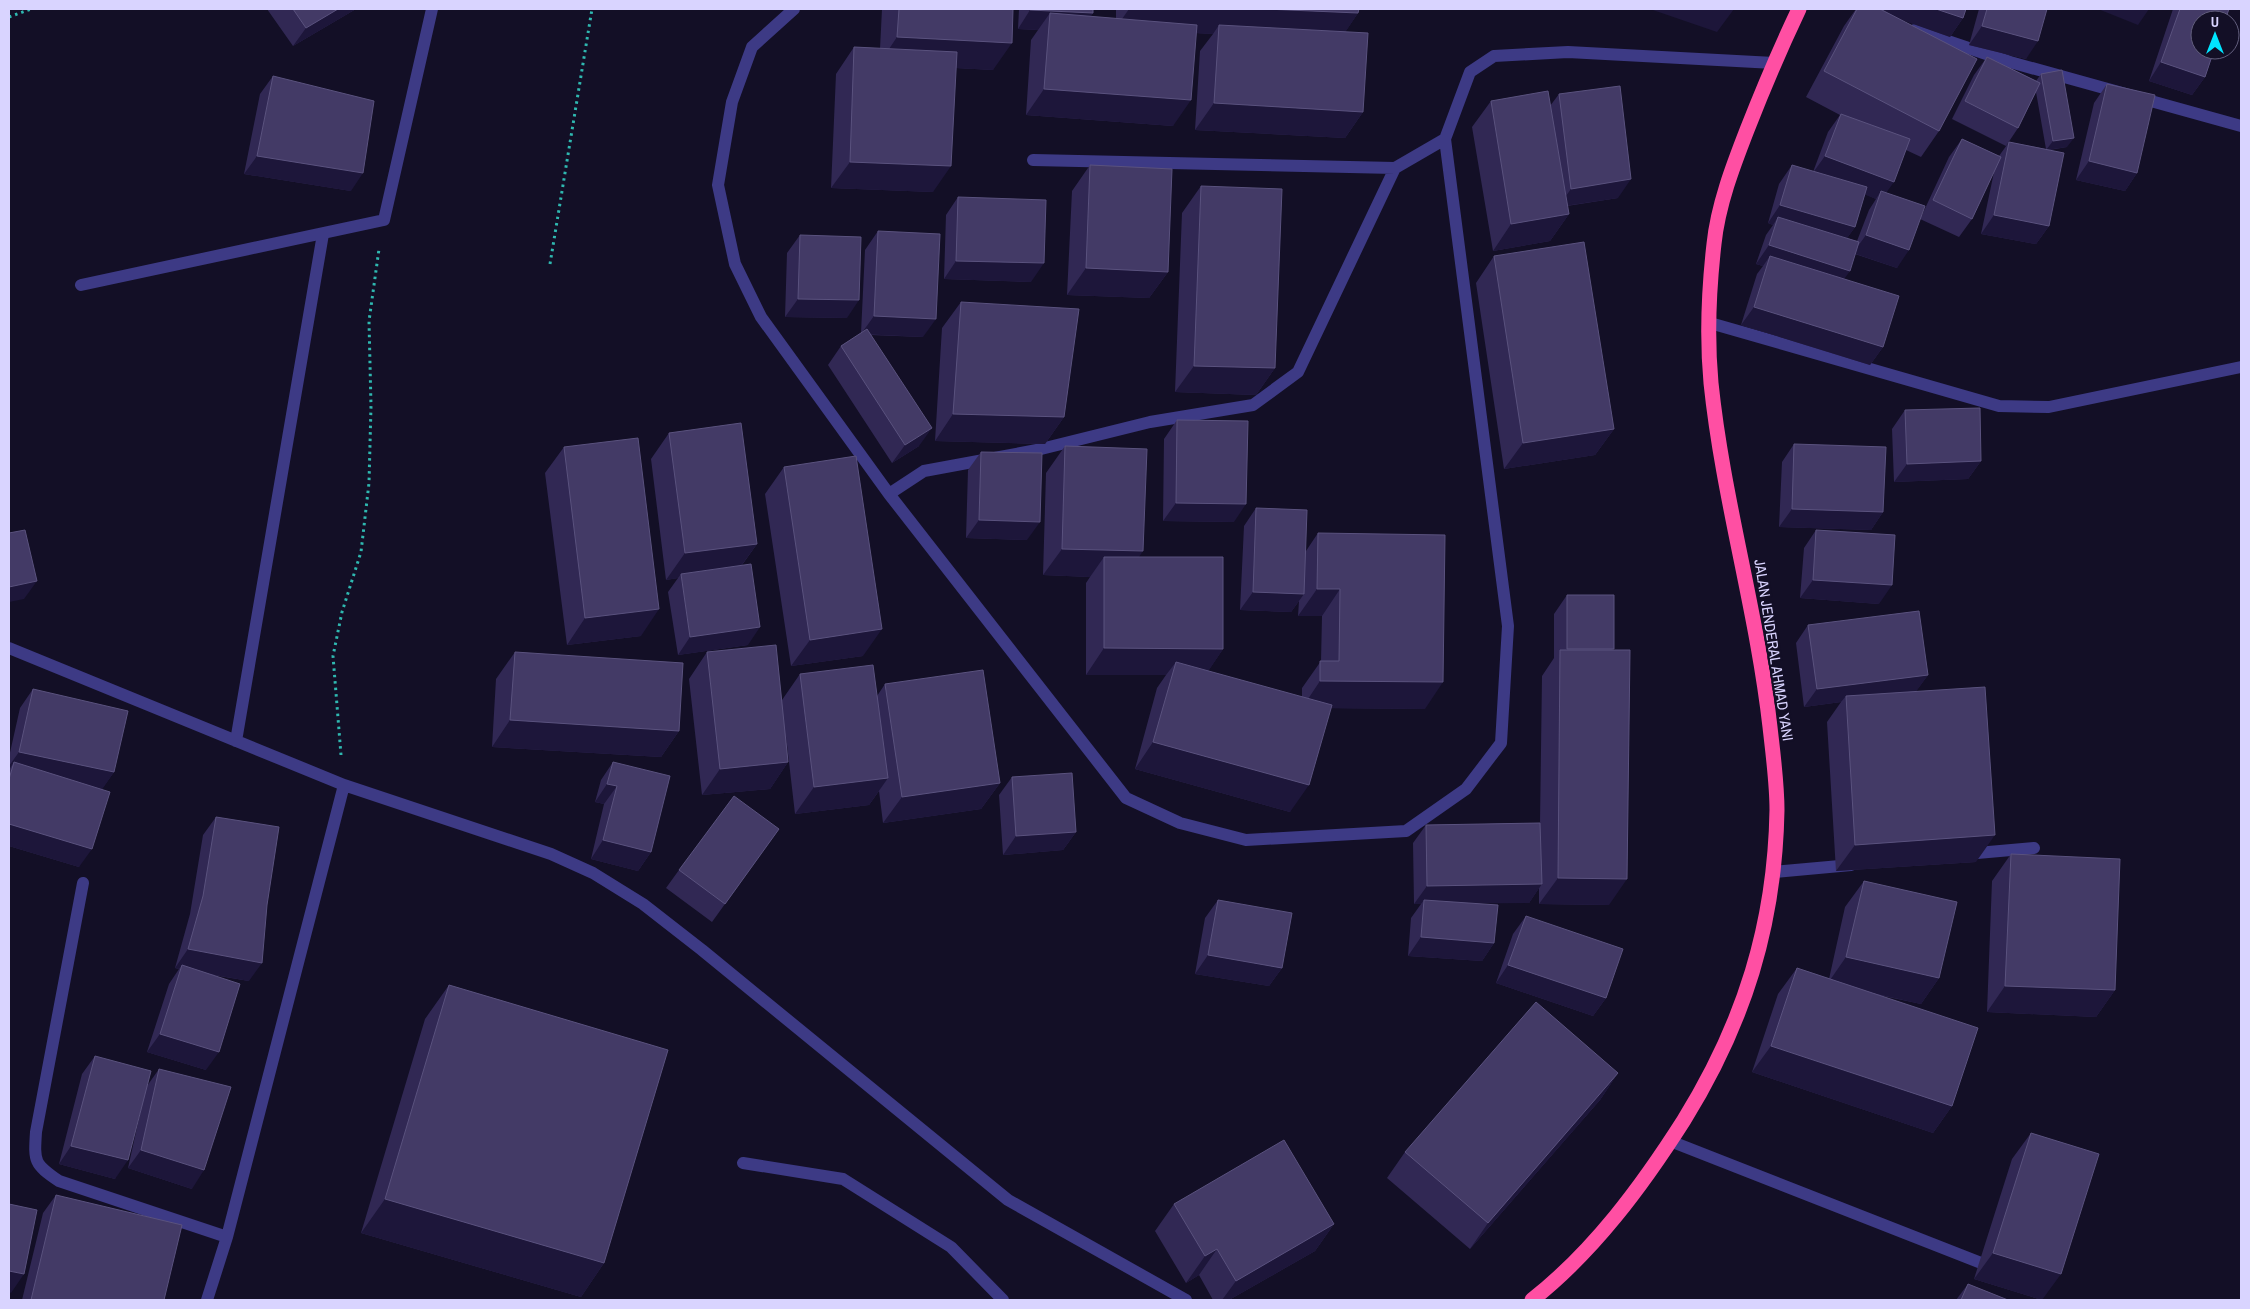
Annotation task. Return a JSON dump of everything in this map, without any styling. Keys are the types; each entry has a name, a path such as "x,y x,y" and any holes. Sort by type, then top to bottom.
{"highway":[{"name":"JALAN JENDERAL AHMAD YANI","path":"1532,1300 1559,1278 1598,1240 1670,1142 1704,1088 1722,1055 1753,972 1774,872 1777,807 1766,690 1718,427 1711,381 1710,323 1714,242 1724,200 1736,159 1774,63 1799,9"}],"street":[{"path":"81,285 384,220 432,9"},
{"path":"794,9 752,47 732,102 718,185 735,264 761,317 889,494 1126,798 1180,823 1246,840 1406,831 1466,789 1501,743 1508,626 1446,139 1470,72 1494,56 1568,52 1774,63"},
{"path":"1900,24 2010,62 2241,126"},
{"path":"1033,160 1395,168 1446,139"},
{"path":"889,494 924,471 1037,450 1150,422 1253,405 1298,372 1395,168"},
{"path":"236,741 323,234"},
{"path":"1710,323 1999,406 2049,407 2241,367"},
{"path":"9,648 184,722 344,785 550,854 593,873 643,904 702,950 1008,1200 1186,1300"},
{"path":"207,1300 227,1237 344,785"},
{"path":"1957,855 2034,848"},
{"path":"1774,872 1861,864"},
{"path":"83,883 36,1132 34,1156 41,1169 59,1181 227,1237"},
{"path":"1670,1142 2004,1272"},
{"path":"743,1163 843,1179 951,1247 1003,1300"}],"path":[{"path":"9,17 31,9"},
{"path":"550,264 592,9"},
{"path":"344,785 333,656 342,612 361,552 369,482 371,406 369,321 384,220"}],"building":[{"path":"293,9 338,9 306,28"},
{"path":"899,9 1013,9 1012,43 897,37"},
{"path":"1093,9 1093,13 1030,10"},
{"path":"1265,9 1359,9 1358,13"},
{"path":"1857,9 1880,9 1977,59 1939,131 1824,71"},
{"path":"1936,9 1966,9 1963,18"},
{"path":"1987,9 2047,9 2038,41 1982,26"},
{"path":"2180,9 2229,9 2190,10 2190,60 2211,60 2205,77 2161,62"},
{"path":"1050,13 1197,25 1191,100 1044,89"},
{"path":"1219,25 1368,33 1363,112 1214,103"},
{"path":"854,47 957,52 951,166 850,162"},
{"path":"1987,57 2040,83 2018,128 1965,101"},
{"path":"2062,70 2074,138 2053,141 2041,74"},
{"path":"273,76 374,101 363,173 257,156"},
{"path":"2107,84 2155,95 2137,173 2089,161"},
{"path":"1620,86 1631,179 1571,189 1559,94"},
{"path":"1548,91 1569,214 1511,224 1491,101"},
{"path":"1841,114 1910,139 1894,182 1825,156"},
{"path":"1962,139 2001,157 1972,219 1933,200"},
{"path":"2009,142 2064,153 2049,226 1994,215"},
{"path":"1090,165 1172,169 1168,272 1086,268"},
{"path":"1792,165 1867,187 1855,227 1780,205"},
{"path":"1201,186 1282,189 1275,368 1194,366"},
{"path":"1881,191 1925,206 1909,250 1866,235"},
{"path":"958,197 1046,200 1044,263 956,261"},
{"path":"1778,217 1859,242 1850,271 1769,245"},
{"path":"878,231 940,234 936,319 874,316"},
{"path":"800,235 861,237 859,300 798,299"},
{"path":"1584,242 1614,429 1523,443 1494,256"},
{"path":"1770,256 1899,296 1883,347 1754,307"},
{"path":"961,302 1079,309 1064,417 953,414"},
{"path":"867,329 932,428 905,445 841,346"},
{"path":"1980,408 1981,461 1907,464 1905,410"},
{"path":"1177,420 1248,421 1246,504 1176,503"},
{"path":"741,423 757,544 685,553 669,433"},
{"path":"638,438 659,609 585,618 564,447"},
{"path":"1794,444 1886,447 1883,512 1792,509"},
{"path":"1065,446 1147,449 1143,551 1062,549"},
{"path":"981,452 1042,453 1040,522 979,520"},
{"path":"856,456 882,629 810,640 784,467"},
{"path":"1256,508 1307,510 1304,594 1253,592"},
{"path":"25,530 37,581 9,587 9,533"},
{"path":"1816,530 1895,535 1892,585 1813,580"},
{"path":"1318,533 1445,535 1443,682 1320,681 1320,661 1339,661 1340,589 1317,589"},
{"path":"1104,557 1223,557 1223,649 1104,648"},
{"path":"751,564 760,627 690,637 681,574"},
{"path":"1567,595 1614,595 1614,649 1567,649"},
{"path":"1919,611 1928,675 1817,689 1808,625"},
{"path":"776,645 788,762 720,769 707,652"},
{"path":"1560,650 1630,650 1627,879 1558,878"},
{"path":"515,652 683,663 679,731 510,720"},
{"path":"1176,662 1332,705 1309,785 1153,742"},
{"path":"873,665 888,778 814,787 800,674"},
{"path":"983,670 1000,783 902,797 885,684"},
{"path":"1985,687 1995,835 1855,845 1846,696"},
{"path":"33,689 128,711 114,772 19,752"},
{"path":"14,762 110,792 92,849 9,824 9,779"},
{"path":"613,762 670,776 651,852 603,840 617,786 607,784"},
{"path":"1072,773 1076,832 1016,836 1012,777"},
{"path":"734,796 779,829 725,904 679,870"},
{"path":"216,817 279,827 267,905 262,963 188,949 203,896"},
{"path":"1540,823 1542,884 1427,886 1426,825"},
{"path":"2011,854 2120,859 2115,990 2005,986"},
{"path":"1864,881 1957,902 1939,978 1846,957"},
{"path":"1218,900 1292,913 1282,968 1208,955"},
{"path":"1424,900 1498,905 1494,943 1421,937"},
{"path":"1526,916 1623,949 1606,998 1508,965"},
{"path":"182,965 240,984 219,1052 160,1034"},
{"path":"1797,968 1978,1028 1952,1106 1771,1046"},
{"path":"449,985 668,1050 604,1263 385,1199"},
{"path":"1536,1002 1618,1073 1488,1223 1405,1152"},
{"path":"95,1056 151,1071 128,1160 71,1146"},
{"path":"159,1069 231,1087 204,1170 141,1150"},
{"path":"2031,1133 2099,1154 2061,1274 1993,1253"},
{"path":"1284,1140 1334,1224 1236,1281 1217,1249 1205,1256 1174,1204"},
{"path":"56,1195 182,1225 164,1300 31,1300"},
{"path":"9,1204 37,1210 24,1274 9,1271"},
{"path":"1968,1284 2008,1300 1961,1300"}]}
